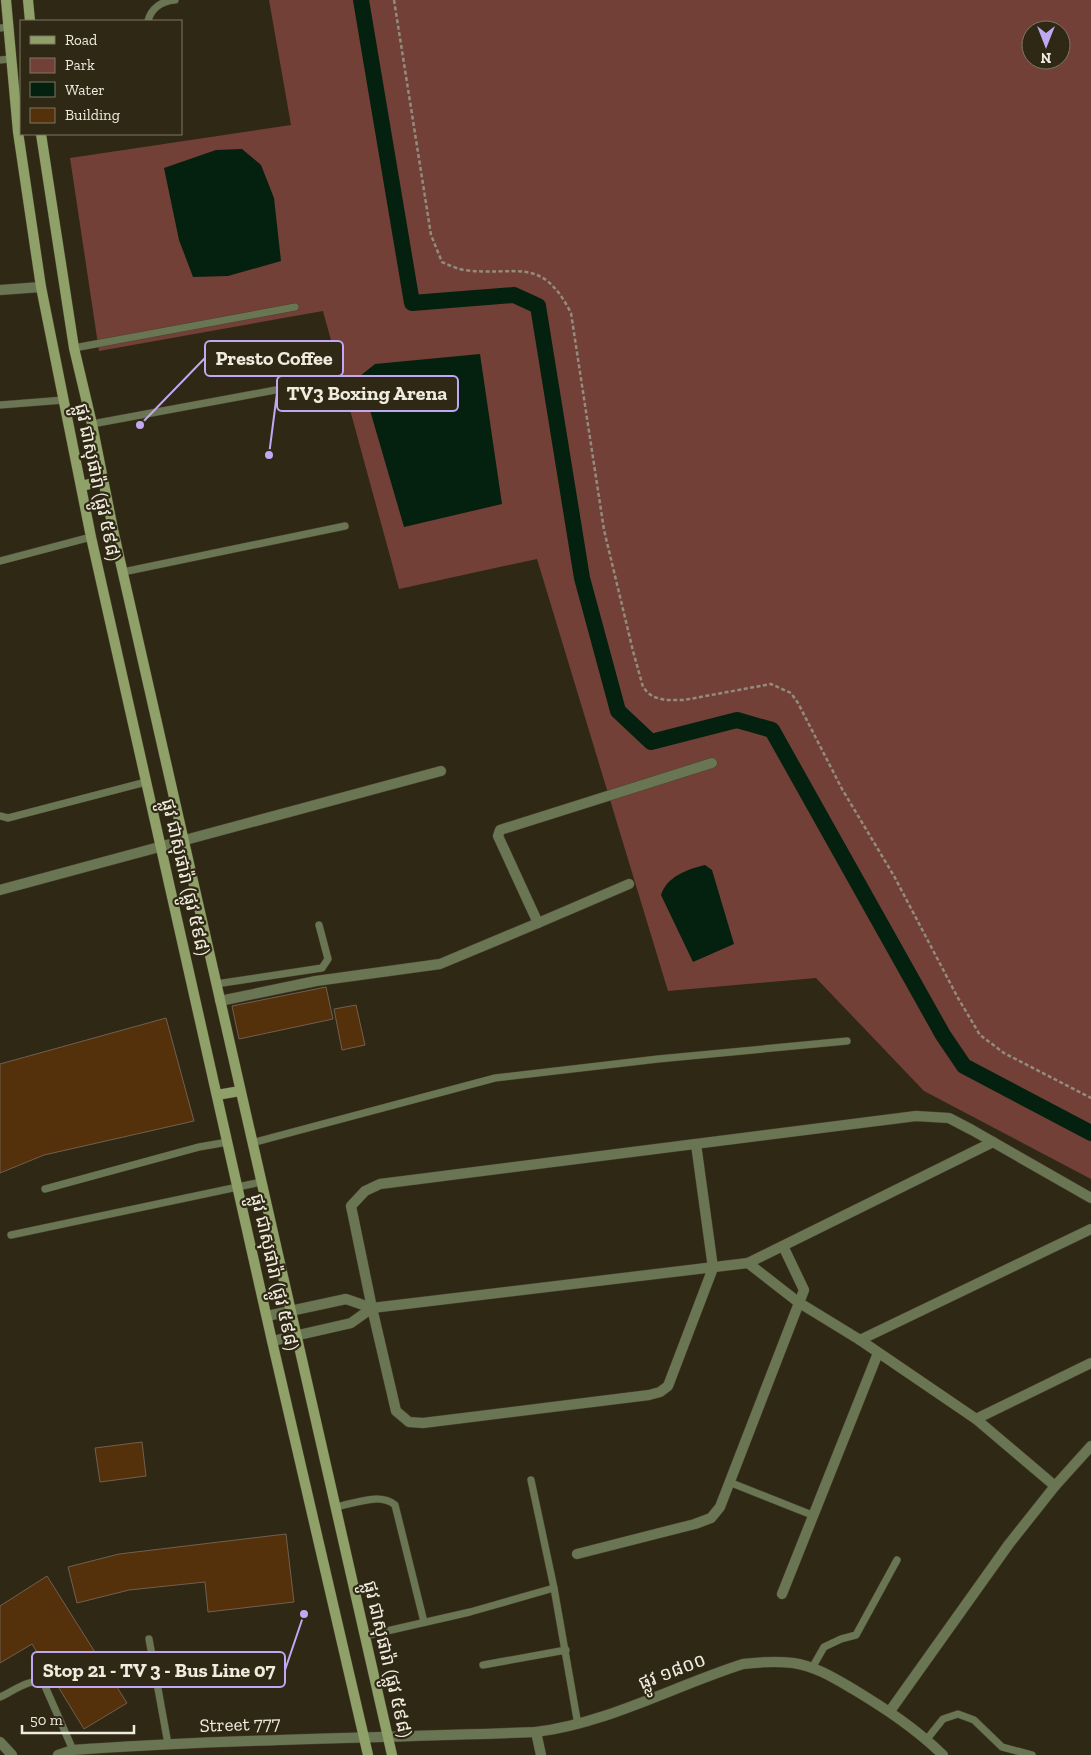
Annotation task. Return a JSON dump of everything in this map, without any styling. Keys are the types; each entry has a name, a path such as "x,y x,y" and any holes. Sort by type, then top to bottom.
{"main road":[{"name":"ផ្លូវ ជាសុផារ៉ា (ផ្លូវ ៥៩៨)","path":"6,0 4,28 5,59 19,127"},
{"path":"28,0 30,20"},
{"name":"ផ្លូវ ជាសុផារ៉ា (ផ្លូវ ៥៩៨)","path":"20,135 41,287 91,537 272,1341 368,1755"},
{"name":"ផ្លូវ ជាសុផារ៉ា (ផ្លូវ ៥៩៨)","path":"41,135 74,348 216,984 392,1755"},
{"path":"81,486 103,481"},
{"path":"217,1096 240,1090"}],"street":[{"path":"0,290 41,287"},
{"path":"538,924 498,836 500,830 712,763"},
{"path":"0,890 441,771"},
{"path":"220,1001 316,981 440,964 629,884"},
{"path":"696,1144 713,1268 668,1386 660,1392 433,1422 409,1422 396,1411 351,1206 365,1191 380,1184 916,1116 949,1118 1091,1198"},
{"path":"267,1316 346,1299 372,1308 748,1263 993,1142"},
{"path":"860,1340 1091,1229"},
{"path":"577,1554 695,1524 711,1518 720,1507 804,1290 784,1246"},
{"path":"748,1263 798,1302 860,1340 976,1419 1054,1486"},
{"path":"272,1341 351,1323 372,1308"},
{"path":"782,1594 878,1352"},
{"path":"976,1419 1091,1363"},
{"path":"890,1711 1009,1544 1054,1486 1091,1446"},
{"name":"ផ្លូវ ១៨០០","path":"388,1738 536,1732 578,1725 743,1664 767,1661 794,1663 825,1673 890,1711 943,1755"},
{"path":"536,1732 540,1755"},
{"name":"Street 777","path":"58,1755 73,1750 168,1744 388,1738"},
{"path":"0,1742 12,1755"}],"lane":[{"path":"148,20 153,9 166,1 175,0"},
{"path":"74,348 295,307"},
{"path":"92,424 292,387"},
{"path":"0,405 64,400"},
{"path":"123,572 345,526"},
{"path":"0,562 91,537"},
{"path":"0,816 8,818 146,782"},
{"path":"216,984 322,968 328,959 319,925"},
{"path":"252,1143 495,1078 658,1059 847,1041"},
{"path":"45,1189 199,1147 228,1142"},
{"path":"11,1235 261,1182"},
{"path":"531,1480 566,1650 578,1725"},
{"path":"729,1482 812,1515"},
{"path":"336,1508 378,1498 389,1500 395,1505 424,1622"},
{"path":"812,1668 824,1647 841,1639 856,1635 897,1560"},
{"path":"365,1636 470,1612 554,1588"},
{"path":"149,1639 168,1744"},
{"path":"483,1665 566,1650"},
{"path":"0,1698 32,1682 39,1681 44,1684 73,1750"},
{"path":"927,1740 943,1719 958,1714 974,1720 1002,1747 1032,1755"}],"path":[{"path":"394,0 431,235 442,262 463,270 521,270 530,272 552,284 563,297 571,313 604,530 633,651 644,687 648,693 666,700 684,700 770,684 791,693 842,789 894,876 958,998 980,1035 1004,1053 1091,1098"}],"green space":[{"path":"269,0 1091,0 1091,1179 924,1091 816,978 668,991 537,559 399,589 323,311 99,351 70,158 291,125"}],"water":[{"path":"242,149 261,165 274,198 281,261 228,276 193,277 179,240 164,168 216,150"},
{"path":"480,354 502,504 404,527 360,376 375,364"},
{"path":"705,865 712,870 734,944 693,962 661,895 668,883 678,875"}],"building":[{"path":"326,987 333,1019 239,1039 232,1006"},
{"path":"356,1005 365,1045 342,1050 334,1009"},
{"path":"166,1018 194,1121 44,1155 0,1173 0,1064"},
{"path":"142,1442 146,1476 100,1482 95,1448"},
{"path":"286,1534 294,1602 208,1612 205,1582 129,1590 77,1603 68,1567 119,1554"},
{"path":"47,1576 127,1703 84,1729 32,1644 0,1663 0,1606"}],"waterway":[{"path":"361,0 412,303 514,295 538,306 582,578 618,711 651,742 737,720 772,730 943,1035 964,1066 1091,1133"}],"place":[{"name":"Presto Coffee","path":"140,425"},
{"name":"TV3 Boxing Arena","path":"269,455"},
{"name":"Stop 21 - TV 3 - Bus Line 07","path":"304,1614"}]}
